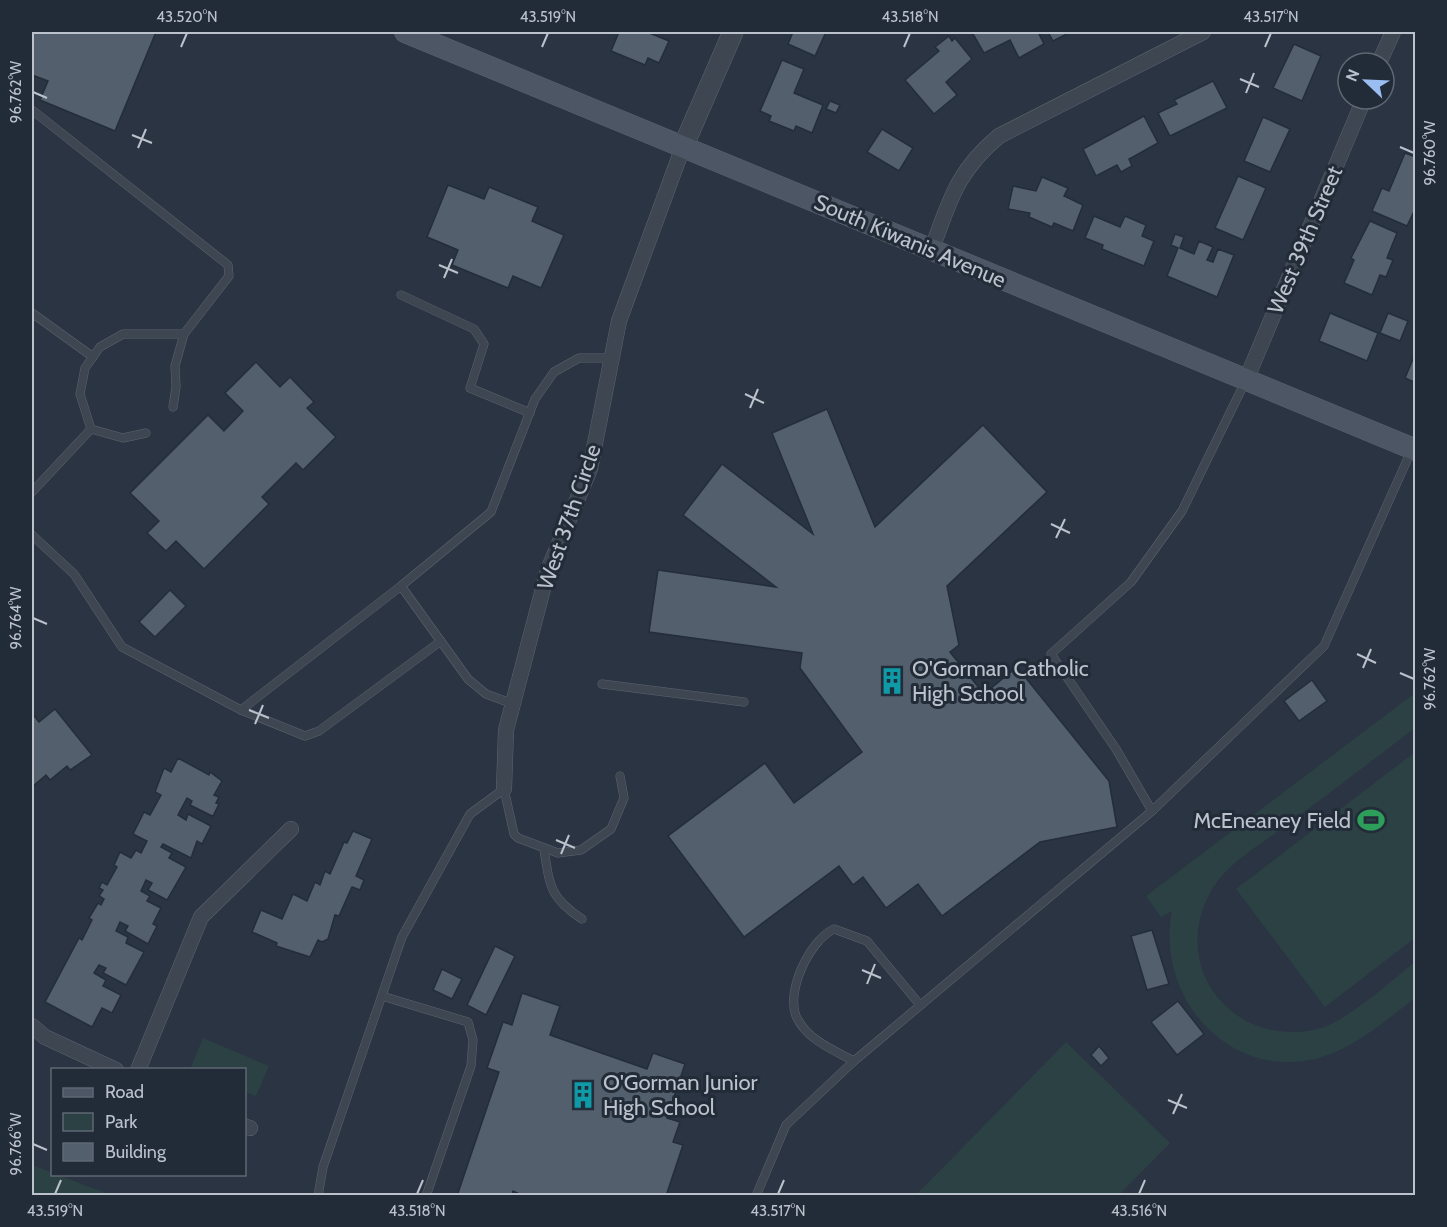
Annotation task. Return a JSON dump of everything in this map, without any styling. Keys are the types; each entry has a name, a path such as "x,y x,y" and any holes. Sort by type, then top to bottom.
{"main road":[{"name":"South Kiwanis Avenue","path":"407,32 931,251 1414,449"}],"street":[{"path":"684,147 733,32"},
{"path":"931,251 956,185 978,154 999,136 1203,32"},
{"path":"1384,51 1393,32"},
{"name":"West 39th Street","path":"1246,380 1359,111"},
{"name":"West 37th Circle","path":"504,789 506,730 548,570 590,469 619,321 684,147"},
{"path":"139,1068 201,917 291,829"},
{"path":"32,1026 45,1037 112,1068"}],"lane":[{"path":"32,110 228,265 229,276 184,334 175,366 176,387 173,407"},
{"path":"401,295 474,329 484,344 470,388 530,413"},
{"path":"32,313 93,357"},
{"path":"91,429 80,394 86,368 100,347 123,334 184,334"},
{"path":"241,710 401,586 491,512 535,399 554,372 579,358 612,358"},
{"path":"1152,812 1116,749 1051,654 1131,582 1182,512 1246,380"},
{"path":"91,429 123,438 146,434"},
{"path":"32,492 91,429"},
{"path":"756,1196 786,1125 854,1061 1152,812 1324,646 1414,449"},
{"path":"32,535 74,574 122,647 241,710 305,736 319,730 441,641"},
{"path":"401,586 468,679 486,694 513,704"},
{"path":"603,684 744,702"},
{"path":"318,1196 323,1167 402,937 470,814 504,789 514,834 544,850 558,853 581,850 611,829 624,798 620,776"},
{"path":"544,850 551,887 561,904 582,919"},
{"path":"854,1061 823,1045 805,1030 796,1016 794,1002 808,952 823,934 834,929 867,941 920,1005"},
{"path":"382,996 468,1022 472,1040 471,1066 426,1196"}],"green space":[{"path":"1415,693 1415,728 1225,872 1210,893 1199,921 1198,949 1204,975 1218,997 1237,1015 1260,1027 1288,1032 1318,1029 1329,1025 1368,1000 1415,962 1415,998 1358,1040 1319,1058 1286,1062 1256,1057 1228,1045 1205,1026 1187,1002 1175,974 1170,943 1172,911 1161,917 1146,896"},
{"name":"McEneaney Field","path":"1415,752 1415,938 1325,1007 1236,889"},
{"path":"203,1038 269,1066 256,1096 246,1092 246,1068 190,1068"},
{"path":"1066,1042 1170,1143 1119,1195 916,1195"},
{"path":"32,1165 51,1172 51,1176 61,1176 111,1195 32,1195"}],"building":[{"path":"33,32 156,32 115,131 40,100 48,81 32,75"},
{"path":"619,32 647,32 669,41 659,63 648,58 645,65 611,51"},
{"path":"793,32 826,32 815,56 788,44"},
{"path":"972,32 1038,32 1044,44 1019,58 1010,40 984,53"},
{"path":"1048,32 1071,32 1053,41"},
{"path":"949,36 952,41 955,38 972,59 946,82 957,95 934,114 905,80 939,51 935,47"},
{"path":"1294,44 1321,56 1302,101 1273,88"},
{"path":"782,60 804,69 794,93 823,105 812,133 796,126 794,131 769,121 771,116 760,111"},
{"path":"1213,81 1227,108 1170,136 1158,113 1177,104 1174,100"},
{"path":"830,101 840,105 836,113 826,109"},
{"path":"1144,116 1158,143 1129,159 1132,166 1121,172 1117,165 1096,176 1083,149"},
{"path":"1263,117 1290,129 1270,172 1244,161"},
{"path":"882,129 913,148 899,171 867,152"},
{"path":"1405,153 1416,157 1416,207 1407,226 1372,211 1382,188 1389,191"},
{"path":"1238,176 1266,188 1243,240 1215,228"},
{"path":"1042,177 1068,188 1064,196 1083,205 1073,231 1054,223 1052,227 1029,217 1030,213 1008,209 1013,186 1036,191"},
{"path":"448,185 484,199 489,187 538,207 532,221 564,235 541,288 513,276 508,288 452,265 458,250 427,237"},
{"path":"1094,216 1120,227 1125,216 1146,225 1142,236 1154,241 1144,266 1102,249 1103,245 1085,238"},
{"path":"1370,221 1397,233 1387,258 1393,260 1386,277 1380,275 1372,295 1344,283 1354,260 1351,258"},
{"path":"1175,234 1184,237 1180,248 1194,254 1199,241 1213,247 1207,260 1213,262 1218,249 1234,255 1217,297 1167,276 1178,248 1171,245"},
{"path":"1330,313 1378,333 1367,361 1319,341"},
{"path":"1388,313 1408,321 1400,341 1380,333"},
{"path":"1416,352 1416,383 1405,378"},
{"path":"256,362 280,387 290,377 314,402 307,408 336,437 303,470 296,463 262,497 269,504 204,569 176,541 166,551 147,533 159,521 130,493 208,415 224,431 243,411 225,393"},
{"name":"O'Gorman Catholic High School","path":"827,409 875,527 983,425 1047,492 947,586 959,645 950,652 984,694 1017,667 1109,781 1117,827 1040,842 942,916 918,884 886,908 863,877 853,885 839,866 744,937 668,836 765,763 794,803 862,752 800,668 802,653 649,632 658,570 776,587 683,515 722,464 813,534 772,433"},
{"path":"170,590 186,606 155,637 139,622"},
{"path":"1312,680 1327,701 1299,721 1284,701"},
{"path":"55,709 92,755 70,770 67,766 50,780 46,775 32,787 32,713 39,722"},
{"path":"178,758 209,775 210,772 222,781 214,795 219,797 216,803 219,804 213,816 190,805 192,801 187,798 178,815 186,820 188,814 211,826 202,844 197,841 191,858 163,844 161,847 172,853 169,858 186,867 167,900 148,890 152,883 146,880 141,891 150,896 147,901 161,908 153,924 157,926 148,944 125,931 128,926 120,922 116,931 128,937 126,943 144,952 126,985 103,973 106,968 99,965 94,973 106,980 103,986 121,995 112,1013 102,1008 92,1027 45,1002 79,938 82,940 92,920 89,918 98,903 101,905 104,899 99,896 103,890 99,888 102,882 107,885 117,867 114,865 120,852 131,858 136,850 141,853 147,841 133,834 144,812 150,815 161,795 155,792 164,768 171,772"},
{"path":"353,831 372,839 356,876 364,880 360,890 352,887 339,916 335,915 328,939 322,942 318,940 310,957 276,946 277,943 252,932 261,910 282,919 293,894 307,901 315,882 320,885 325,871 330,874 344,842 347,843"},
{"path":"1152,930 1169,984 1147,990 1131,936"},
{"path":"495,946 515,956 486,1015 467,1005"},
{"path":"442,969 462,979 452,999 433,990"},
{"name":"O'Gorman Junior High School","path":"522,993 560,1006 550,1035 647,1069 653,1053 685,1064 667,1118 680,1122 673,1142 683,1145 666,1196 524,1196 513,1191 512,1196 457,1196 499,1072 487,1068 503,1022 512,1025"},
{"path":"1178,1001 1204,1034 1177,1055 1151,1022"},
{"path":"1099,1046 1109,1058 1101,1066 1091,1055"}],"place":[{"name":"O'Gorman Catholic High School","path":"892,681"},
{"name":"McEneaney Field","path":"1371,820"},
{"name":"O'Gorman Junior High School","path":"583,1095"}]}
